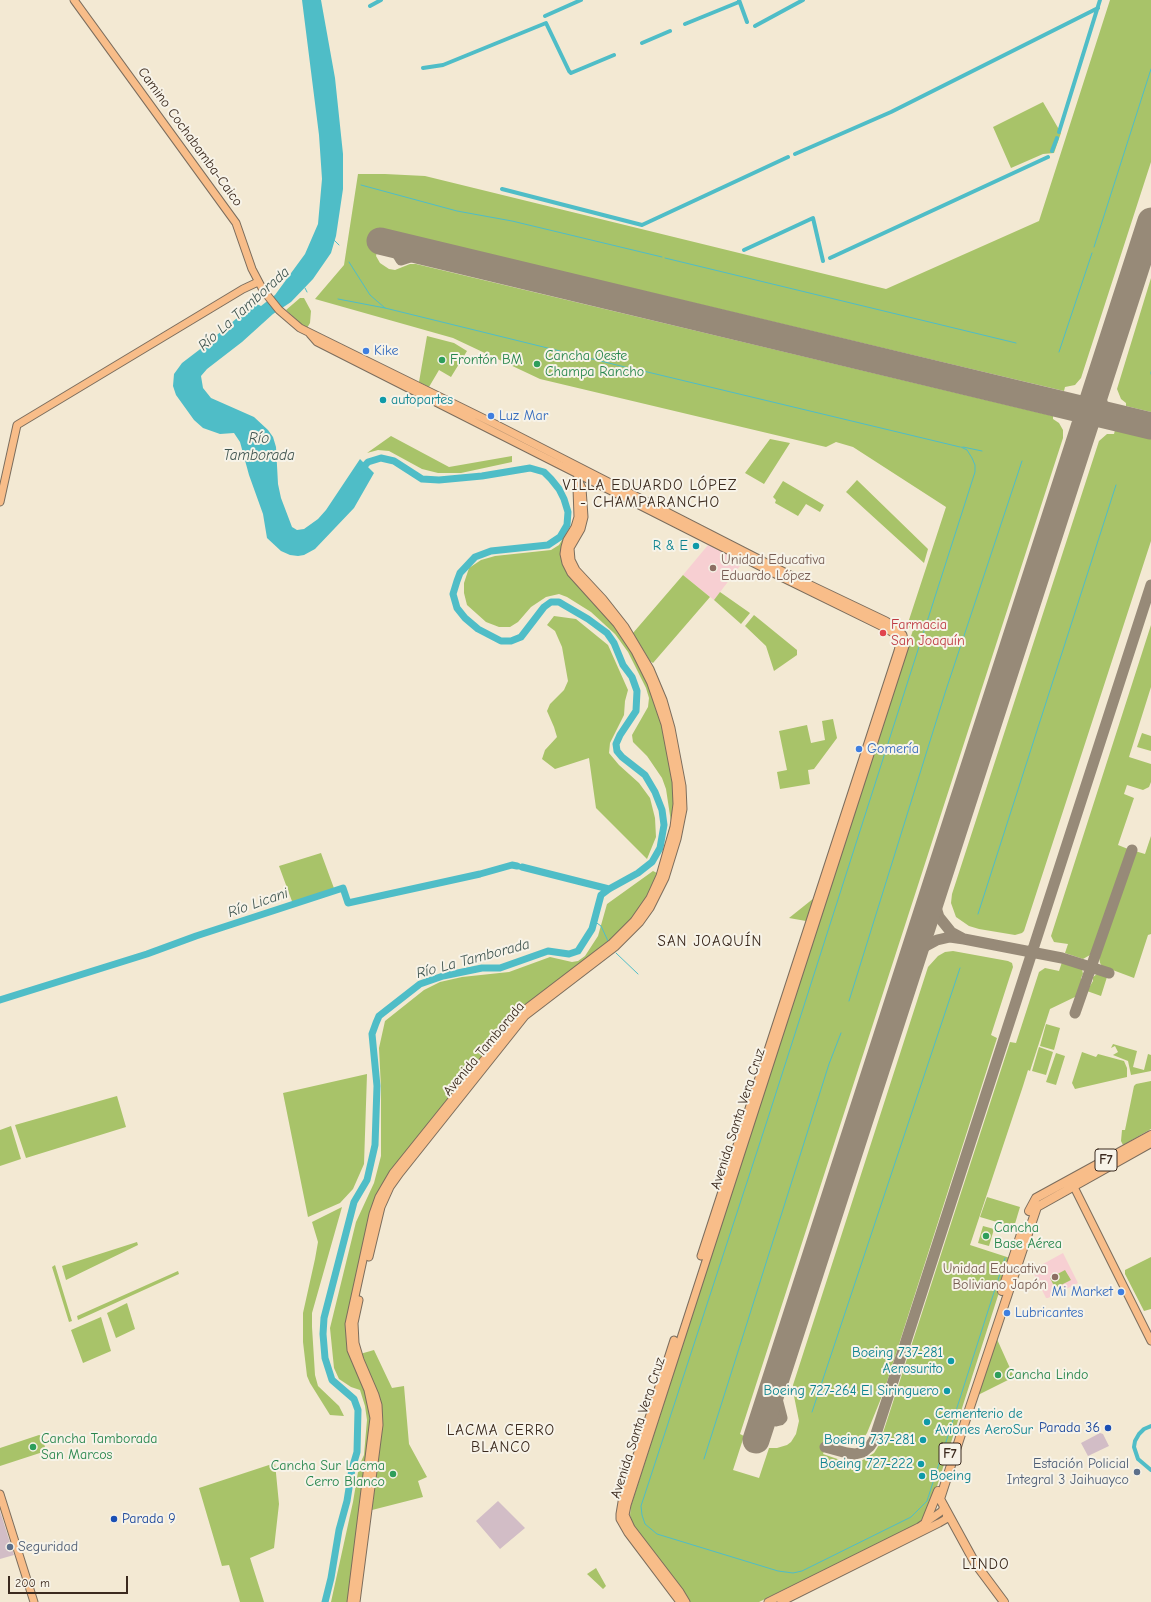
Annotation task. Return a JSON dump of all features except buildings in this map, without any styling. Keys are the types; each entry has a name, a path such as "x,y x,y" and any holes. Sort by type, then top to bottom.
{"highway":[{"name":"F7","path":"1072,1182 1151,1135"},
{"name":"F7","path":"938,1498 994,1332 1036,1198 1151,1143"},
{"path":"926,1521 938,1498 940,1499 973,1568 997,1602"},
{"path":"945,1512 981,1573 1004,1602"}],"main road":[{"name":"Camino Cochabamba-Caico","path":"74,0 232,218 240,232 252,269 258,282 279,310 293,323 308,333 320,336 369,365 578,474"},
{"path":"0,502 17,425 243,289 258,282"},
{"path":"578,474 783,578 898,633"},
{"path":"578,474 886,621 898,633"},
{"name":"Avenida Tamborada","path":"356,1602 379,1414 375,1395 357,1351 353,1333 356,1311 378,1215 384,1198 400,1173 525,1016 615,947 640,922 653,903 665,878 680,826 683,809 682,786 667,713 657,684 641,652 626,627 604,599 576,570 571,560 570,548 581,529 584,517 582,488 578,474"},
{"name":"Avenida Tamborada","path":"351,1602 374,1418 370,1395 351,1350 349,1340 349,1324 373,1214 379,1197 393,1173 523,1011 612,943 634,921 650,898 660,876 675,821 677,793 670,750 660,709 651,683 635,651 617,624 571,573 566,563 564,554 565,547 567,540 575,527 578,517 578,474"},
{"path":"582,488 592,481"},
{"name":"Avenida Santa Vera Cruz","path":"680,1602 625,1528 620,1519 620,1508 899,646 898,633"},
{"name":"Avenida Santa Vera Cruz","path":"686,1602 631,1528 626,1515 627,1505 905,646 903,635 898,633"},
{"path":"1072,1182 1151,1332"},
{"path":"1118,1270 1151,1341"},
{"path":"0,1494 34,1602"},
{"path":"768,1602 912,1531 926,1521 945,1512"},
{"path":"781,1602 945,1512"}],"shaded area":[{"name":"Unidad Educativa Eduardo López","path":"708,545 743,562 714,600 683,575"},
{"name":"Unidad Educativa Boliviano Japón","path":"1063,1253 1078,1283 1046,1298 1032,1270"},
{"path":"1100,1433 1103,1434 1109,1446 1088,1456 1081,1443"},
{"path":"498,1501 525,1528 500,1549 476,1521"},
{"path":"0,1511 14,1555 0,1559"}],"green space":[{"path":"1110,0 1151,0 1151,162 1081,378 1075,385 1065,387 1064,391 383,229 376,256 380,263 389,269 395,270 410,264 416,264 1053,416 1053,419 1059,423 1063,430 1063,438 740,1434 744,1436 733,1470 759,1478 769,1448 777,1448 787,1445 796,1434 799,1421 793,1385 928,967 938,956 945,952 953,951 1012,963 1013,967 991,1035 997,1038 884,1391 867,1433 863,1439 854,1445 828,1441 823,1454 846,1462 861,1461 874,1453 879,1445 1010,1042 1016,1043 1039,972 1045,968 1059,971 1062,962 1082,969 1082,982 1077,996 1050,1009 1030,1071 1028,1070 970,1245 1010,1258 932,1502 920,1522 759,1602 690,1602 633,1525 630,1515 631,1506 913,630 907,626 946,507 853,447 836,442 826,447 540,379 453,338 315,299 344,265 358,174 425,176 886,289 1039,221"},
{"path":"1043,102 1061,133 1054,153 1043,154 1011,168 993,127"},
{"path":"1151,278 1151,412 1126,406 1126,403 1121,399 1117,389"},
{"path":"300,298 304,298 311,311 310,323 307,328 286,310"},
{"name":"Frontón BM","path":"427,336 454,343 467,351 451,377 439,370 429,387 419,382"},
{"path":"1115,430 1151,439 1151,541 1024,931 1015,935 979,929 969,926 956,917 951,903 952,894 1099,441 1107,434 1114,434"},
{"path":"391,436 449,467 512,456 512,462 461,473 438,473 422,469 389,451 378,450 367,453"},
{"path":"770,439 790,443 764,484 745,473"},
{"path":"857,480 928,549 924,563 846,492"},
{"path":"783,481 824,505 820,512 806,504 798,516 775,503 776,500 773,497"},
{"path":"567,532 563,549 629,646 647,681 660,716 674,790 674,814 655,881 641,907 621,931 556,983 379,1193 348,1349 367,1395 371,1417 349,1602 331,1602 353,1502 359,1466 364,1455 367,1420 365,1406 360,1390 351,1387 339,1379 334,1368 330,1328 356,1222 374,1183 381,1156 381,1088 379,1048 385,1021 424,990 440,982 462,977 509,972 550,957 572,962 578,961 585,956 598,936 607,904 653,871 657,873 671,822 666,789 662,778 647,756 633,742 632,735 648,707 649,698 646,688 628,652 615,634 591,612 567,597 559,594 546,597 531,607 518,622 510,627 499,627 486,622 467,605 464,593 464,583 469,568 481,560 495,556 551,550 559,545"},
{"path":"683,575 710,597 653,663 650,661 633,633"},
{"path":"720,592 750,613 741,624 714,600"},
{"path":"754,615 797,650 797,655 774,671 766,646 745,626"},
{"path":"554,616 576,619 608,645 628,690 625,701 624,715 610,743 609,753 619,765 639,783 650,798 655,818 656,837 647,859 596,808 589,758 555,769 542,759 545,750 557,737 547,711 550,704 564,690 568,681 562,647 555,631 547,625"},
{"path":"1151,625 1151,687 1129,757 1151,764 1151,782 1149,787 1143,790 1127,785 1124,794 1134,798 1118,845 1128,849 1093,949 1090,955 1083,959 1065,953 1068,944 1054,942 1051,936"},
{"path":"833,719 837,738 814,769 808,770 810,784 780,789 777,772 787,770 779,731 807,725 811,743 825,740 822,721"},
{"path":"1142,733 1151,736 1151,751 1137,747"},
{"path":"1151,836 1151,934 1148,935 1134,978 1102,966 1099,956 1135,851 1145,854"},
{"path":"321,853 335,891 293,904 279,866"},
{"path":"814,898 806,921 789,918"},
{"path":"1097,974 1107,977 1101,996 1087,991 1093,981 1093,977"},
{"path":"1046,1024 1060,1028 1054,1050 1040,1046"},
{"path":"1113,1044 1137,1051 1133,1067 1144,1070 1148,1054 1151,1055 1151,1071 1131,1075 1128,1061 1113,1055 1118,1052 1115,1046 1111,1048"},
{"path":"1039,1047 1053,1052 1046,1075 1032,1071"},
{"path":"1082,1052 1096,1057 1098,1054 1124,1061 1127,1068 1127,1077 1075,1089 1072,1083"},
{"path":"1056,1053 1065,1056 1056,1085 1046,1082"},
{"path":"367,1074 364,1164 353,1189 340,1203 308,1217 283,1093"},
{"path":"1151,1081 1151,1129 1123,1145 1121,1141 1122,1130 1125,1130 1134,1086 1136,1084"},
{"path":"117,1096 126,1127 26,1158 15,1125"},
{"path":"11,1126 21,1159 0,1166 0,1130"},
{"path":"987,1197 1020,1207 1014,1227 980,1217"},
{"path":"342,1207 312,1313 312,1327 315,1375 318,1386 339,1406 344,1416 330,1415 310,1383 307,1376 303,1342 303,1313 318,1242 312,1222"},
{"name":"Cancha Base Aérea","path":"983,1226 994,1229 989,1246 978,1243"},
{"path":"137,1242 138,1245 66,1280 62,1266"},
{"path":"1151,1257 1151,1309 1144,1311 1125,1274 1125,1270"},
{"path":"55,1265 72,1321 69,1322 52,1267"},
{"path":"1065,1270 1071,1280 1055,1288 1050,1278"},
{"path":"178,1271 179,1274 78,1320 77,1316"},
{"path":"127,1303 135,1329 116,1338 107,1313"},
{"path":"101,1317 111,1351 83,1363 71,1330"},
{"path":"996,1337 1014,1377 978,1395"},
{"path":"374,1350 392,1388 404,1386 409,1444 427,1477 418,1481 423,1497 372,1510 382,1415 378,1393 360,1354"},
{"path":"39,1435 42,1436 46,1451 0,1466 0,1448"},
{"path":"275,1463 279,1504 274,1548 250,1558 264,1602 240,1602 229,1565 222,1566 199,1488"},
{"path":"596,1568 606,1586 603,1589 587,1574"}],"water":[{"name":"Río Tamborada","path":"302,0 321,0 335,78 343,154 343,189 336,236 331,253 313,279 291,302 273,314 242,342 207,369 201,376 203,388 211,398 254,417 273,437 276,447 278,484 281,498 292,527 297,530 304,529 318,519 326,510 360,459 374,473 354,508 315,549 304,555 298,556 290,555 281,551 267,538 263,514 249,475 240,442 234,433 220,434 203,428 194,420 176,395 173,386 174,374 182,363 255,303 261,306 275,295 305,254 318,224 322,179 319,135"}],"waterway":[{"path":"370,6 381,0"},
{"path":"545,16 581,0"},
{"path":"739,0 747,22"},
{"path":"755,26 803,0"},
{"path":"1059,132 1100,0"},
{"path":"685,24 739,2"},
{"path":"795,154 891,112 1098,8"},
{"path":"423,68 443,65 546,23 571,73 614,55"},
{"path":"642,43 670,31"},
{"path":"1094,247 1151,69"},
{"path":"1052,151 1057,138"},
{"path":"502,189 642,225 788,157"},
{"path":"830,258 1048,157"},
{"path":"361,185 457,211 512,221 662,257"},
{"path":"744,250 813,218 823,261"},
{"path":"334,240 339,245"},
{"path":"1059,352 1092,253"},
{"path":"665,258 1016,343"},
{"path":"349,262 370,295 385,308 633,369"},
{"path":"305,288 307,292"},
{"path":"338,299 385,308"},
{"path":"635,369 960,447"},
{"path":"961,447 967,450 972,458 975,465 975,472 767,1121 641,1506 645,1524 657,1534 778,1571 793,1573 802,1571 911,1517 927,1501 1005,1258"},
{"path":"963,447 982,451"},
{"name":"Río La Tamborada","path":"325,1602 331,1578 339,1530 347,1501 352,1469 357,1452 358,1410 354,1399 332,1380 325,1358 323,1334 324,1318 354,1202 367,1180 375,1145 377,1086 372,1034 379,1016 420,984 443,976 482,968 500,968 548,951 569,954 578,951 592,929 601,895 638,873 652,862 660,848 664,825 662,810 655,792 645,775 622,757 617,751 616,744 620,735 636,711 637,691 632,677 623,665 614,643 607,633 588,619 559,602 551,602 544,607 521,637 511,641 501,641 478,629 465,618 457,608 453,594 457,581 460,573 475,557 491,551 548,545 560,537 567,525 568,512 559,489 551,479 544,472 530,468 482,476 439,480 422,479 394,461 381,458 368,462 360,471"},
{"path":"849,1001 945,693 1022,461"},
{"path":"978,914 1116,485"},
{"name":"Río Licani","path":"0,1000 147,954 196,936 343,888 348,903 480,874 512,865 517,866"},
{"name":"Río Licani","path":"522,867 609,889"},
{"path":"594,921 601,926 608,941"},
{"path":"616,953 638,974"},
{"path":"812,1412 960,968"},
{"path":"704,1459 829,1064 841,1033"},
{"path":"1151,1426 1144,1429 1139,1434 1135,1441 1134,1447 1138,1459 1151,1470"}],"taxiway":[{"path":"398,255 401,260 422,253 431,254"},
{"path":"1098,383 1103,405 1113,414 1130,421"},
{"path":"1082,434 1085,429 1095,421 1112,417"},
{"path":"825,1447 855,1454 863,1452 874,1440 1151,585"},
{"path":"1075,1013 1132,850"},
{"path":"911,961 924,947 937,940 950,937 964,939 951,932 939,917 935,904 935,890"},
{"path":"964,939 1062,958 1109,973"},
{"path":"775,1382 776,1395 782,1418 776,1421"}],"runway":[{"path":"756,1440 1151,221"},
{"path":"380,241 1151,426"}],"place":[{"name":"Kike","path":"366,351"},
{"name":"Frontón BM","path":"442,360"},
{"name":"Cancha Oeste Champa Rancho","path":"537,364"},
{"name":"autopartes","path":"383,400"},
{"name":"Luz Mar","path":"491,416"},
{"name":"R & E","path":"696,546"},
{"name":"Unidad Educativa Eduardo López","path":"713,568"},
{"name":"Farmacia San Joaquín","path":"883,633"},
{"name":"Gomería","path":"859,749"},
{"name":"Cancha Base Aérea","path":"986,1236"},
{"name":"Unidad Educativa Boliviano Japón","path":"1055,1277"},
{"name":"Mi Market","path":"1121,1292"},
{"name":"Lubricantes","path":"1007,1313"},
{"name":"Boeing 737-281 Aerosurito","path":"951,1361"},
{"name":"Cancha Lindo","path":"998,1375"},
{"name":"Boeing 727-264 El Siringuero","path":"947,1391"},
{"name":"Cementerio de Aviones AeroSur","path":"927,1422"},
{"name":"Parada 36","path":"1108,1428"},
{"name":"Boeing 737-281","path":"923,1440"},
{"name":"Cancha Tamborada San Marcos","path":"33,1447"},
{"name":"Boeing 727-222","path":"921,1464"},
{"name":"Estación Policial Integral 3 Jaihuayco","path":"1137,1472"},
{"name":"Cancha Sur Lacma Cerro Blanco","path":"393,1474"},
{"name":"Boeing","path":"922,1476"},
{"name":"Parada 9","path":"114,1519"},
{"name":"Seguridad","path":"10,1547"}],"district":[{"name":"VILLA EDUARDO LÓPEZ - CHAMPARANCHO","path":"650,494"},
{"name":"SAN JOAQUÍN","path":"710,942"},
{"name":"LACMA CERRO BLANCO","path":"501,1440"},
{"name":"LINDO","path":"986,1565"}]}
